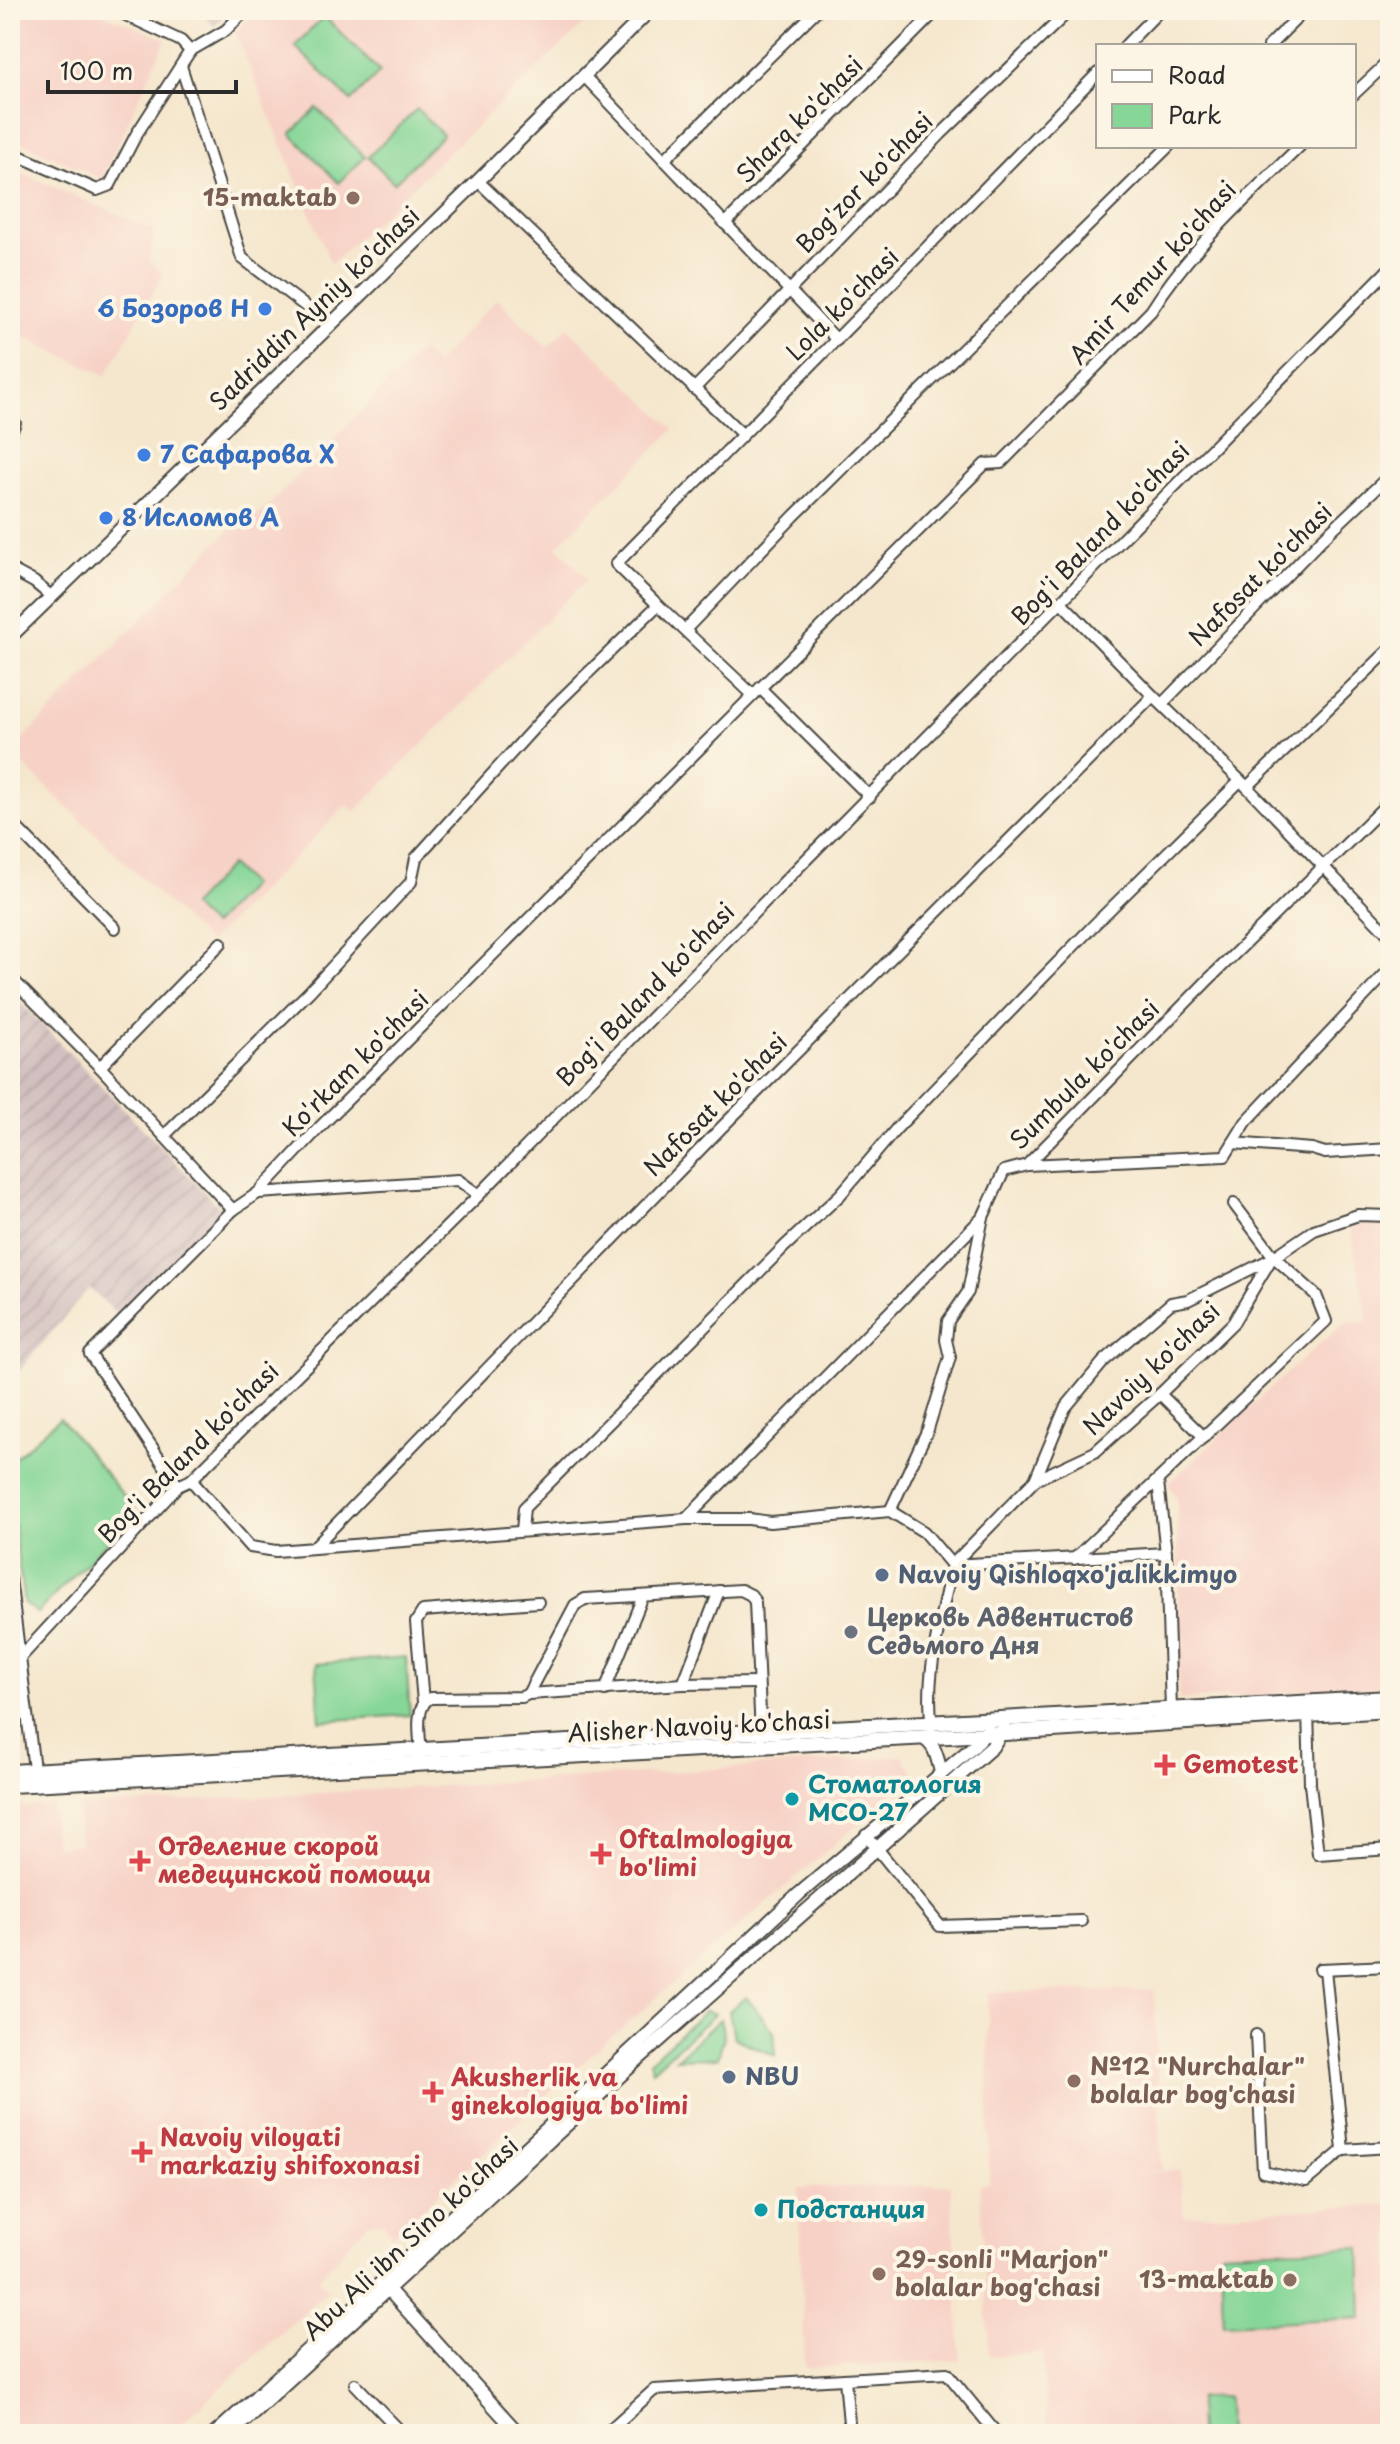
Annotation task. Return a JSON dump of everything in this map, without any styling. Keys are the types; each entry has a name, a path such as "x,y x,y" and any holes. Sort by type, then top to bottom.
{"main road":[{"name":"Alisher Navoiy ko'chasi","path":"10,1772 36,1777 761,1738 929,1732 987,1734 1001,1724 1308,1709 1390,1698"},
{"name":"Alisher Navoiy ko'chasi","path":"929,1732 1171,1710 1390,1710"},
{"name":"Alisher Navoiy ko'chasi","path":"10,1785 36,1777"}],"street":[{"path":"115,10 181,41 190,51"},
{"path":"10,152 97,190 110,185 136,135 190,51 226,30 246,10"},
{"name":"Sadriddin Ayniy ko'chasi","path":"10,637 650,10"},
{"path":"664,160 817,10"},
{"name":"Sharq ko'chasi","path":"725,224 937,10"},
{"name":"Bog'zor ko'chasi","path":"694,389 941,134 1070,10"},
{"path":"1127,44 1160,10"},
{"path":"1271,44 1305,10"},
{"path":"1386,10 1390,23"},
{"path":"1356,92 1390,60"},
{"path":"181,66 242,258 330,325"},
{"name":"Lola ko'chasi","path":"658,605 616,564 1096,75"},
{"path":"584,76 837,340"},
{"path":"685,630 794,516 1167,148"},
{"name":"Amir Temur ko'chasi","path":"757,692 985,464 1001,463 1151,311 1164,289 1207,236 1298,148"},
{"path":"478,181 742,434"},
{"name":"Bog'i Baland ko'chasi","path":"20,1658 178,1486 191,1480 479,1195 1390,268"},
{"path":"10,434 15,423"},
{"name":"Nafosat ko'chasi","path":"313,1548 720,1129 1390,475"},
{"path":"10,569 34,582 52,597"},
{"path":"1062,603 1390,936"},
{"path":"164,1136 309,992 391,904 411,882 416,858 553,707 658,605 870,797"},
{"path":"522,1531 524,1508 785,1246 840,1195 897,1128 1094,925 1390,649"},
{"name":"Ko'rkam ko'chasi","path":"178,1486 90,1354 233,1210 258,1193 317,1130 757,692"},
{"name":"Sumbula ko'chasi","path":"686,1519 983,1217 1004,1171 1027,1165 1208,980 1390,801"},
{"path":"10,821 115,928"},
{"path":"100,1067 221,943"},
{"path":"1027,1165 1225,1156 1246,1122 1390,969"},
{"path":"10,977 100,1067 233,1210"},
{"path":"1233,1143 1312,1149 1325,1153 1390,1149"},
{"path":"258,1193 458,1180 479,1195"},
{"path":"1074,1559 1326,1321 1316,1295 1272,1258 1234,1204"},
{"path":"941,1772 935,1750 928,1741 936,1645 952,1565 1035,1480 1065,1408 1104,1361 1171,1303 1188,1300 1272,1258 1314,1230 1358,1215 1390,1216"},
{"path":"890,1511 928,1429 950,1357 946,1340 948,1321 968,1292 983,1217"},
{"name":"Navoiy ko'chasi","path":"1035,1480 1095,1452 1160,1394 1233,1323 1272,1258"},
{"path":"1160,1394 1204,1437"},
{"path":"191,1480 250,1547 276,1551 686,1519 770,1522 890,1511 924,1532 952,1565"},
{"path":"1158,1482 1166,1553 1171,1710"},
{"path":"952,1565 1166,1553"},
{"path":"10,1578 36,1777"},
{"path":"528,1694 575,1605 585,1599 741,1590 751,1595 755,1602 761,1738"},
{"path":"683,1684 719,1591"},
{"path":"605,1690 643,1596"},
{"path":"421,1757 420,1710 423,1702 416,1622 423,1611 538,1602"},
{"path":"423,1702 430,1698 522,1697 528,1694 683,1684 758,1683"},
{"path":"1308,1709 1310,1784 1318,1854 1390,1849"},
{"name":"Abu Ali ibn Sino ko'chasi","path":"215,2434 992,1747 1001,1724"},
{"name":"Abu Ali ibn Sino ko'chasi","path":"230,2434 799,1894 987,1734"},
{"path":"866,1835 940,1926 1081,1921"},
{"path":"1343,2150 1321,1969 1390,1966"},
{"path":"1256,2035 1263,2172 1306,2181 1343,2150 1390,2147"},
{"path":"386,2286 519,2434"},
{"path":"605,2434 654,2390 947,2373 997,2434"},
{"path":"845,2379 850,2434"},
{"path":"355,2384 403,2434"}],"shaded area":[{"path":"12,10 94,10 166,39 102,179 10,137"},
{"path":"198,10 230,10 214,26"},
{"name":"15-maktab","path":"258,10 599,10 331,264 235,32"},
{"path":"19,172 154,230 149,260 163,274 106,376 10,331 10,192"},
{"path":"497,298 547,348 567,327 674,429 557,546 587,579 355,812 347,805 209,943 10,752 250,509 257,515 273,501 421,350 436,364"},
{"path":"10,992 223,1211 119,1316 89,1288 11,1380"},
{"path":"1390,1221 1390,1687 1179,1700 1177,1497 1168,1484 1343,1324 1368,1321 1350,1225"},
{"path":"903,1756 914,1775 601,2046 392,2236 383,2222 369,2222 318,2279 328,2290 170,2434 10,2434 10,1807 52,1805 55,1847 79,1844 78,1807"},
{"path":"1154,1990 1162,2170 1102,2175 1180,2170 1184,2216 1390,2204 1390,2434 1047,2434 1043,2353 989,2356 980,2184 989,2183 988,1992"},
{"name":"29-sonli \"Marjon\" bolalar bog'chasi","path":"951,2185 961,2360 805,2368 798,2188"}],"green space":[{"path":"324,16 380,72 351,101 295,46"},
{"path":"317,108 365,157 339,183 291,134"},
{"path":"417,109 443,135 394,183 368,157"},
{"path":"230,865 251,885 212,926 191,906"},
{"path":"1386,1344 1390,1344 1390,1419 1386,1419"},
{"path":"60,1418 137,1512 37,1613 24,1604 10,1498 10,1462"},
{"path":"406,1657 410,1715 320,1721 316,1664"},
{"path":"746,1997 774,2032 776,2056 734,2038 729,2011"},
{"path":"705,2011 715,2014 652,2070 650,2061"},
{"path":"720,2019 724,2036 718,2058 676,2059"},
{"path":"1360,2247 1362,2318 1223,2324 1221,2252"},
{"path":"1227,2397 1228,2434 1199,2434 1198,2398"}],"place":[{"name":"15-maktab","path":"353,198"},
{"name":"6 Бозоров Н","path":"265,309"},
{"name":"7 Сафарова Х","path":"144,455"},
{"name":"8 Исломов А","path":"106,518"},
{"name":"Navoiy Qishloqxo'jalikkimyo","path":"882,1575"},
{"name":"Церковь Адвентистов Седьмого Дня","path":"851,1632"},
{"name":"Gemotest","path":"1165,1765"},
{"name":"Стоматология МСО-27","path":"792,1799"},
{"name":"Oftalmologiya bo'limi","path":"601,1854"},
{"name":"Отделение скорой медецинской помощи","path":"140,1861"},
{"name":"NBU","path":"729,2077"},
{"name":"№12 \"Nurchalar\" bolalar bog'chasi","path":"1074,2081"},
{"name":"Akusherlik va ginekologiya bo'limi","path":"433,2092"},
{"name":"Navoiy viloyati markaziy shifoxonasi","path":"142,2152"},
{"name":"Подстанция","path":"761,2210"},
{"name":"29-sonli \"Marjon\" bolalar bog'chasi","path":"879,2274"},
{"name":"13-maktab","path":"1290,2280"}]}
